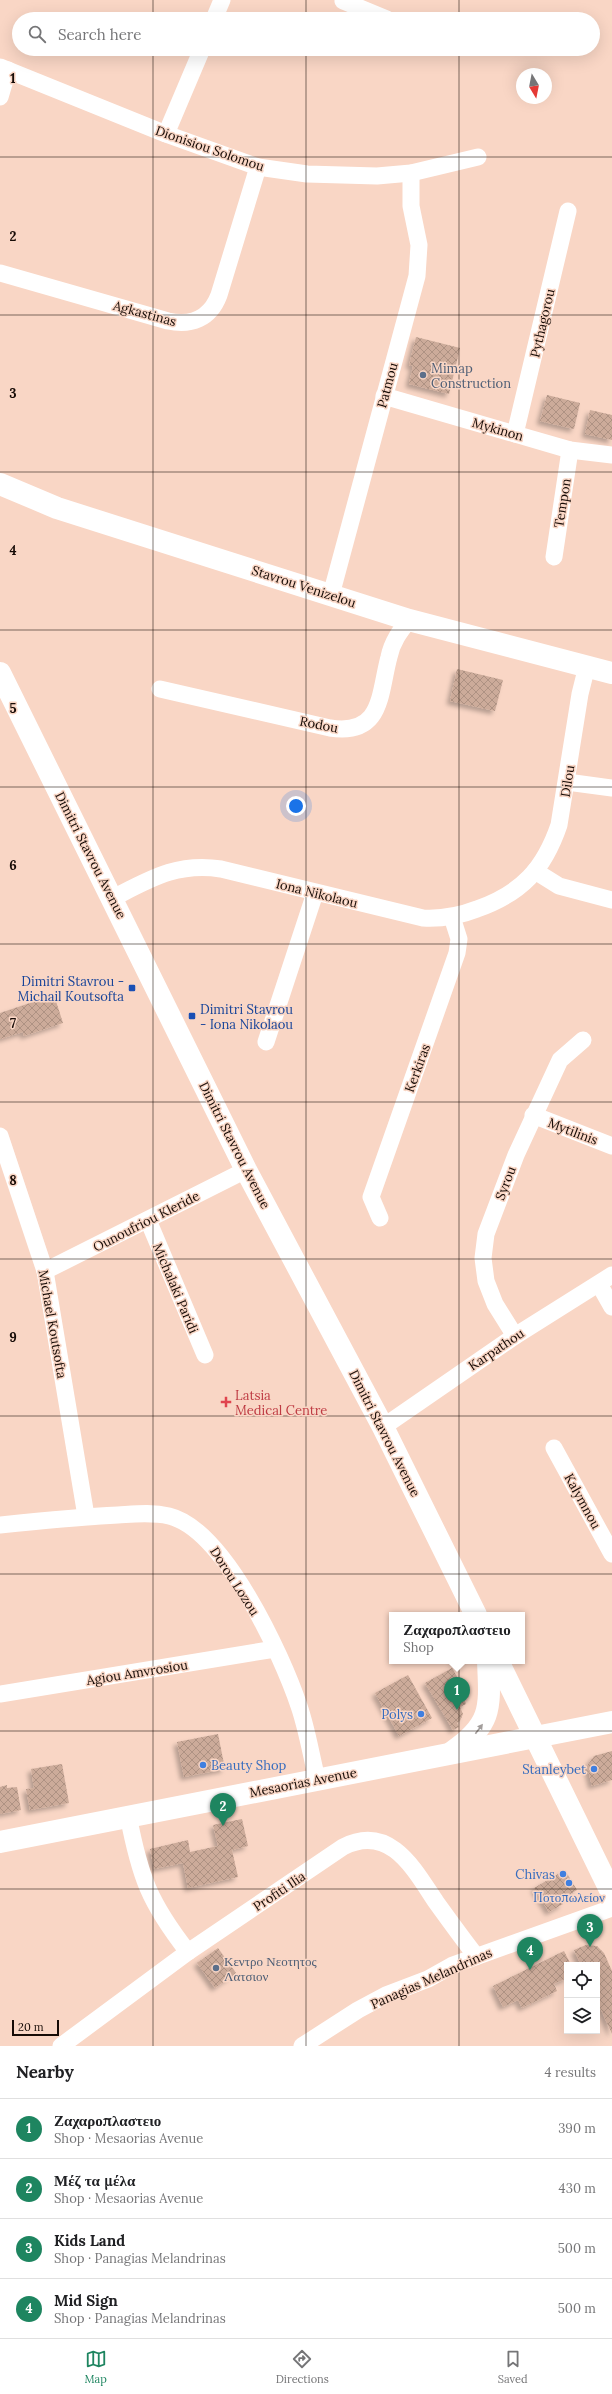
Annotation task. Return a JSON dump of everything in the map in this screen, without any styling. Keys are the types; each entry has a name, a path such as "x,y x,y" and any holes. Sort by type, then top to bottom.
{"main road":[{"name":"Stavrou Venizelou","path":"0,484 57,508 409,620 612,673"},
{"name":"Dimitri Stavrou Avenue","path":"0,673 113,898 246,1170 383,1427 475,1612"},
{"path":"450,1754 473,1737 484,1722 489,1697 488,1664"},
{"path":"499,1664 612,1894"},
{"name":"Mesaorias Avenue","path":"0,1842 128,1815 536,1738 612,1722"}],"street":[{"path":"217,12 222,0"},
{"path":"343,1 370,12"},
{"path":"166,134 199,56"},
{"path":"0,97 4,68"},
{"name":"Dionisiou Solomou","path":"4,68 166,134 258,167 320,175 377,176 411,173 478,157"},
{"name":"Agkastinas","path":"0,273 168,320 182,323 194,322 212,310 219,296 258,167"},
{"name":"Patmou","path":"330,595 419,264 419,244 411,206 411,173"},
{"name":"Pythagorou","path":"515,434 568,211"},
{"name":"Mykinon","path":"384,396 570,450 612,456"},
{"name":"Tempon","path":"554,557 570,450"},
{"name":"Rodou","path":"160,689 330,728 345,729 359,726 370,719 378,706 392,647 409,620"},
{"name":"Dilou","path":"521,886 536,871 547,854 559,825 580,694 587,666"},
{"path":"567,782 612,788"},
{"name":"Iona Nikolaou","path":"113,898 163,874 193,867 221,869 412,916 432,919 452,917 484,907 521,886"},
{"path":"536,871 560,886 612,900"},
{"path":"266,1042 315,893"},
{"name":"Kerkiras","path":"380,1218 371,1197 457,953 459,939 452,917"},
{"name":"Syrou","path":"515,1336 490,1294 484,1269 484,1248 490,1222 533,1115 560,1060 583,1040"},
{"name":"Mytilinis","path":"533,1115 612,1146"},
{"name":"Michael Koutsofta","path":"0,1136 45,1271 86,1516"},
{"name":"Ounoufriou Kleride","path":"45,1271 246,1170"},
{"name":"Michalaki Paridi","path":"148,1220 205,1355"},
{"path":"605,1280 612,1307"},
{"name":"Karpathou","path":"383,1427 515,1336 605,1280"},
{"name":"Kalymnou","path":"554,1448 612,1554"},
{"name":"Dorou Lozou","path":"0,1525 86,1516 159,1514 187,1523 202,1535 228,1567 249,1600 275,1649 300,1706 317,1779"},
{"name":"Agiou Amvrosiou","path":"0,1694 275,1649"},
{"path":"128,1815 140,1871 149,1894 161,1916 188,1952"},
{"name":"Profiti Ilia","path":"61,2046 188,1952 343,1847 355,1842 371,1840 392,1848 408,1861 476,1956"},
{"name":"Panagias Melandrinas","path":"302,2046 358,2010 386,1995 428,1979 453,1965 612,1908"}],"building":[{"path":"416,337 460,348 449,394 409,384 413,366 409,365"},
{"path":"547,395 580,403 574,429 540,421"},
{"path":"590,410 612,415 612,440 585,434"},
{"path":"457,669 503,680 495,711 450,701"},
{"path":"54,995 63,1023 24,1036 23,1032 0,1039 0,1013"},
{"path":"452,1668 469,1697 464,1699 466,1704 460,1707 463,1714 460,1721 457,1723 459,1727 453,1730 425,1683"},
{"path":"408,1675 432,1718 399,1736 375,1693"},
{"path":"218,1734 225,1769 184,1777 177,1742"},
{"path":"612,1751 612,1780 592,1786 587,1766 594,1756"},
{"path":"62,1764 69,1803 30,1810 26,1789 34,1788 31,1769"},
{"path":"7,1785 7,1788 17,1787 21,1810 0,1814 0,1787"},
{"path":"242,1819 248,1846 232,1850 238,1877 188,1888 183,1863 154,1869 150,1849 188,1840 190,1852 218,1846 213,1825"},
{"path":"565,1870 577,1890 560,1900 563,1904 549,1912 534,1888"},
{"path":"586,1945 597,1946 604,1953 612,1971 612,2034 600,2008 600,1962 580,1962 574,1950"},
{"name":"Κεντρο Νεοτητος Λατσιον","path":"218,1948 236,1973 215,1988 197,1963"},
{"path":"564,1951 570,1962 564,1962 564,1979 554,1984 557,1991 522,2008 518,2000 503,2007 493,1986"}],"place":[{"name":"Mimap Construction","path":"423,375"},
{"name":"Dimitri Stavrou - Michail Koutsofta","path":"132,988"},
{"name":"Dimitri Stavrou - Iona Nikolaou","path":"192,1016"},
{"name":"Latsia Medical Centre","path":"226,1402"},
{"name":"Ζαχαροπλαστειο","path":"457,1710"},
{"name":"Polys","path":"421,1714"},
{"name":"Beauty Shop","path":"203,1765"},
{"name":"Stanleybet","path":"594,1769"},
{"name":"Μέζ τα μέλα","path":"223,1826"},
{"name":"Chivas","path":"563,1874"},
{"name":"Ποτοπωλείον","path":"569,1883"},
{"name":"Kids Land","path":"590,1947"},
{"name":"Κεντρο Νεοτητος Λατσιον","path":"216,1968"},
{"name":"Mid Sign","path":"530,1970"}]}
